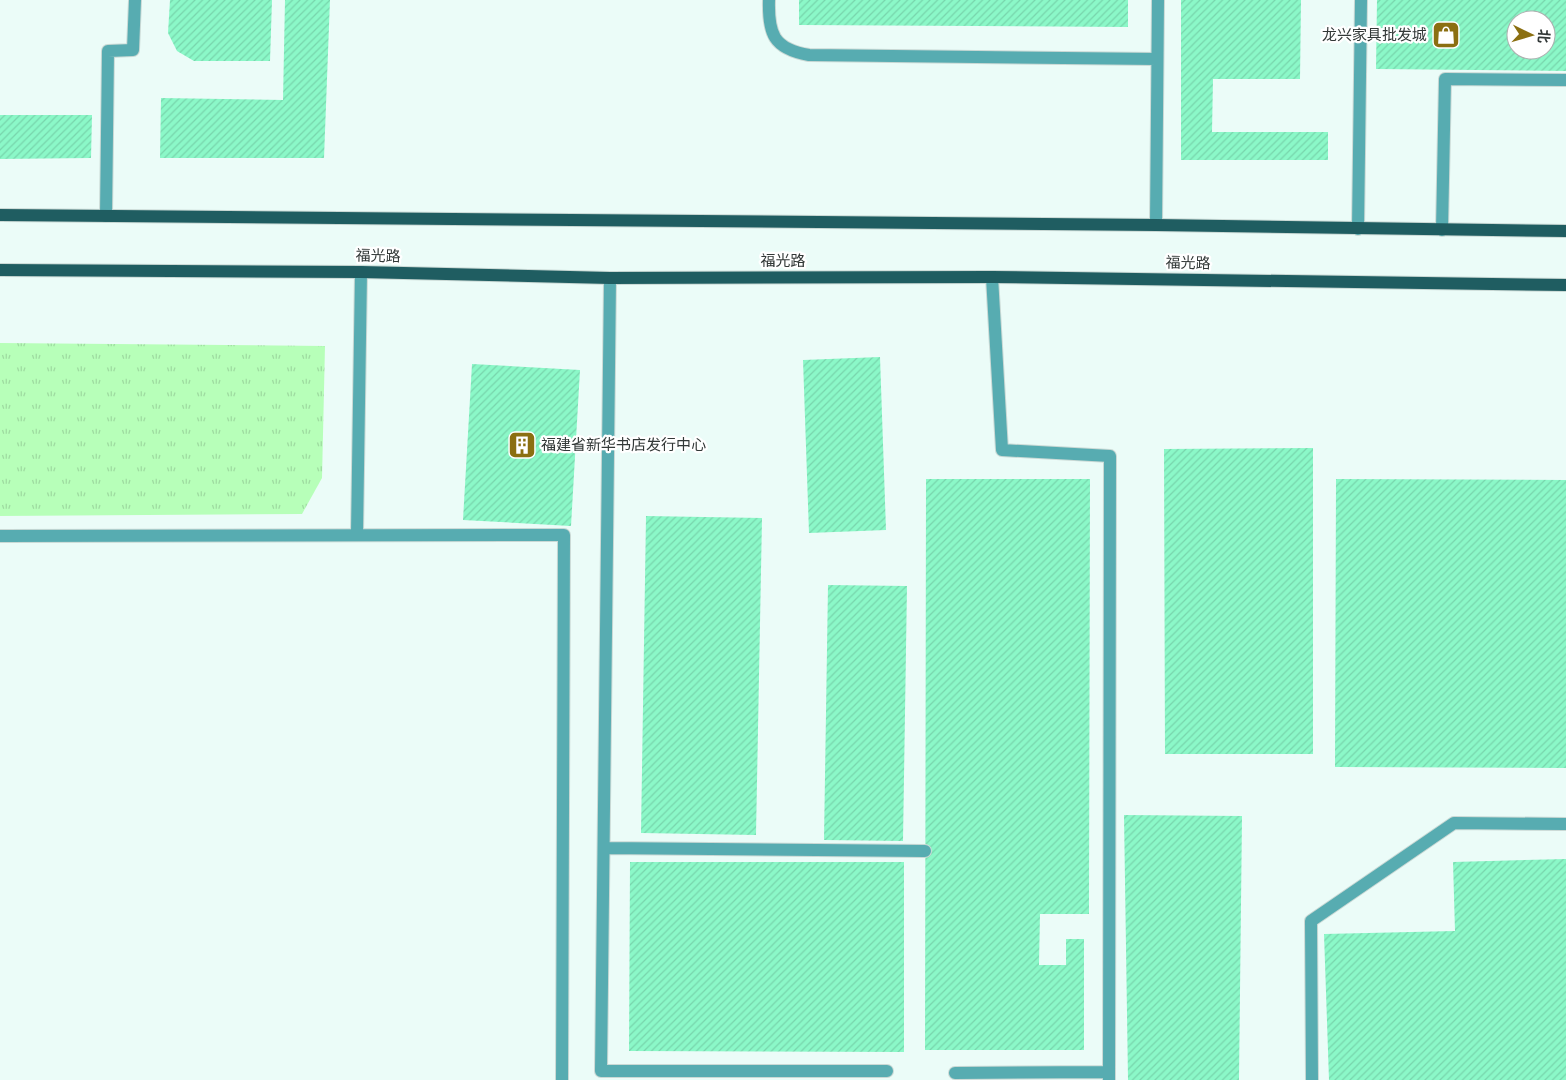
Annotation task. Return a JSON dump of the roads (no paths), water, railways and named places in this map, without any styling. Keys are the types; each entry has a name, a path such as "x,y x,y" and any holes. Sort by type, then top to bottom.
{"main road":[{"path":"0,215 1156,225 1566,231"},
{"name":"福光路","path":"0,270 362,272 610,278 992,277 1566,285"}],"lane":[{"path":"106,216 108,51 133,50 135,0"},
{"path":"769,0 769,27 774,38 784,48 809,55 1157,59"},
{"path":"1156,225 1158,0"},
{"path":"1358,229 1362,0"},
{"path":"1442,230 1446,79 1566,80"},
{"path":"358,534 362,272"},
{"path":"955,1073 1109,1076 1110,456 1002,450 992,277"},
{"path":"610,278 601,1071 888,1071"},
{"path":"0,536 564,535 562,1080"},
{"path":"1312,1080 1311,921 1454,823 1566,824"},
{"path":"604,848 925,850"}],"place":[{"name":"龙兴家具批发城","path":"1446,35"},
{"name":"福建省新华书店发行中心","path":"522,445"}]}
